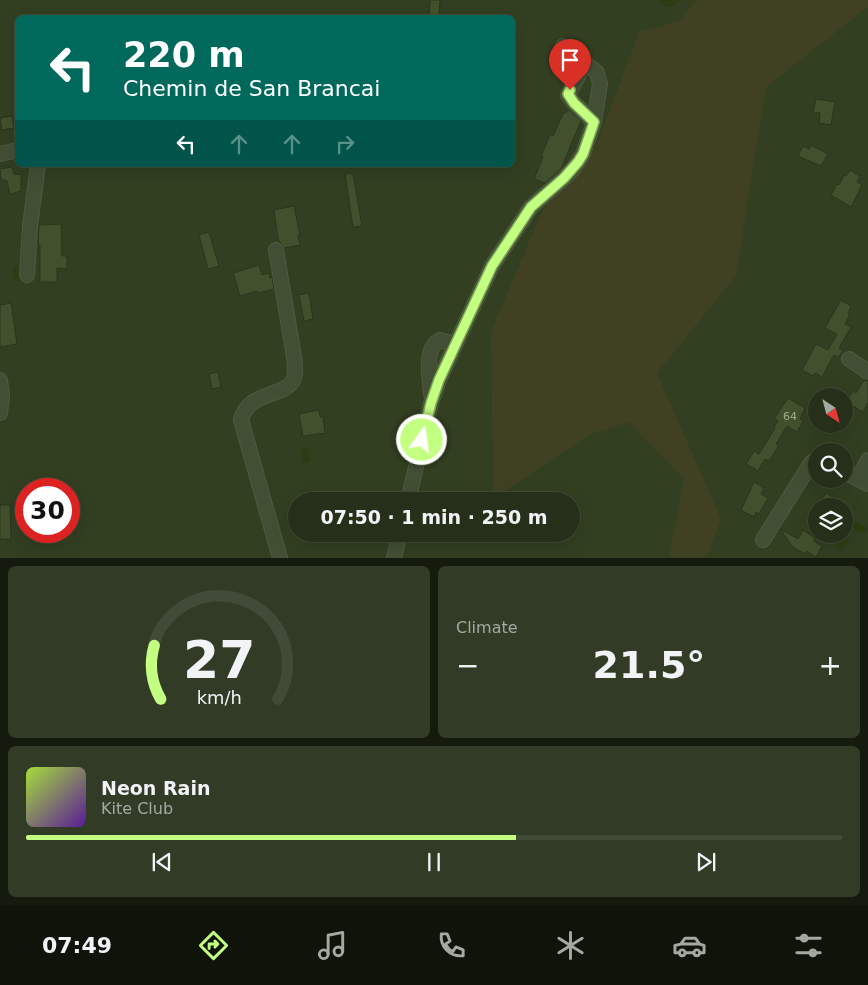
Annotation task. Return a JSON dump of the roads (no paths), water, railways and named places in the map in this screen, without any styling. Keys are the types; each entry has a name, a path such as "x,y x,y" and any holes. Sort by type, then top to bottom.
{"street":[{"path":"410,492 431,403 455,344 500,252 531,207 564,178 583,154 594,122 600,84 597,73 564,46"},
{"path":"585,63 568,94 574,103 594,122"},
{"path":"0,154 15,151"},
{"path":"27,274 30,226 38,167"},
{"path":"276,250 293,350 294,378 290,385 284,389 262,396 254,402 244,410 240,420 280,558"},
{"path":"431,403 431,348 440,340 455,344"},
{"path":"849,360 868,372"},
{"path":"0,380 2,396 0,413"},
{"path":"863,482 868,460"},
{"path":"764,540 808,468"},
{"path":"394,558 398,542"}]}
